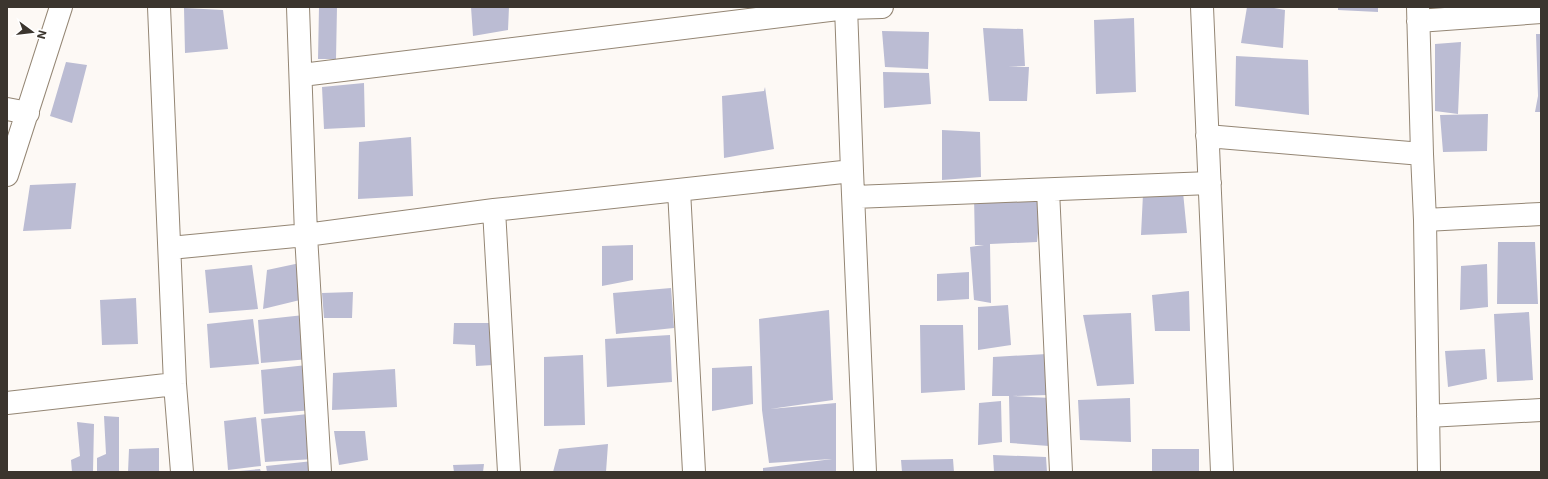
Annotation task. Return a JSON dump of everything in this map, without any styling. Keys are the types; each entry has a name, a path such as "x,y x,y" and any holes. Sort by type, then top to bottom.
{"street":[{"path":"7,175 61,7"},
{"path":"159,7 176,384 182,472"},
{"path":"298,7 302,75 306,235 320,472"},
{"path":"302,75 846,8 882,7"},
{"path":"1202,7 1222,472"},
{"path":"846,8 865,472"},
{"path":"1429,472 1425,220 1418,14 1541,12"},
{"path":"7,109 28,113"},
{"path":"1207,136 1422,154"},
{"path":"170,248 306,235 494,210 852,171"},
{"path":"854,197 1210,182"},
{"path":"679,190 694,472"},
{"path":"1048,190 1061,472"},
{"path":"494,210 509,472"},
{"path":"1425,220 1541,214"},
{"path":"7,404 176,384"},
{"path":"1428,416 1541,410"}],"building":[{"path":"319,7 337,7 336,59 318,59"},
{"path":"471,7 509,7 508,30 473,36"},
{"path":"1247,7 1268,7 1285,10 1283,48 1241,43"},
{"path":"1338,7 1378,7 1378,12 1338,10"},
{"path":"184,8 223,10 228,49 185,53"},
{"path":"1134,18 1136,92 1096,94 1094,20"},
{"path":"983,28 1023,29 1025,66 1008,67 1029,67 1027,101 989,101"},
{"path":"882,31 929,32 928,69 885,67"},
{"path":"1536,34 1541,34 1541,112 1535,112 1538,96"},
{"path":"1461,42 1458,114 1435,111 1435,44"},
{"path":"1236,56 1308,60 1309,115 1235,106"},
{"path":"66,62 87,65 72,123 50,116"},
{"path":"883,72 929,73 931,104 884,108"},
{"path":"364,83 365,127 324,129 322,87"},
{"path":"765,87 774,149 724,158 722,96 764,91"},
{"path":"1488,114 1487,151 1443,152 1440,115"},
{"path":"942,130 980,132 981,177 942,180"},
{"path":"411,137 413,196 358,199 359,142"},
{"path":"76,183 71,229 23,231 30,185"},
{"path":"1183,192 1187,233 1141,235 1143,194"},
{"path":"1042,196 1037,242 990,244 991,303 974,300 970,247 984,245 975,245 974,197"},
{"path":"1498,242 1535,242 1538,304 1497,304"},
{"path":"633,245 633,280 602,286 602,246"},
{"path":"300,263 300,300 263,309 267,270"},
{"path":"1487,264 1488,307 1460,310 1461,266"},
{"path":"252,265 258,309 209,313 205,270"},
{"path":"969,272 969,299 937,301 937,274"},
{"path":"671,288 674,328 616,334 613,293"},
{"path":"1189,291 1190,331 1155,331 1152,295"},
{"path":"353,292 352,318 324,318 322,293"},
{"path":"136,298 138,344 102,345 100,300"},
{"path":"1008,305 1011,345 978,350 978,307"},
{"path":"829,310 833,400 770,409 836,403 836,472 763,472 763,468 832,459 769,463 762,410 759,319"},
{"path":"1529,312 1533,380 1497,382 1494,314"},
{"path":"1131,313 1134,384 1097,386 1083,315"},
{"path":"304,315 310,359 261,363 258,320"},
{"path":"253,319 259,364 210,368 207,324"},
{"path":"454,323 489,323 493,365 476,366 475,345 453,344"},
{"path":"920,325 963,325 965,390 921,393"},
{"path":"670,335 672,382 607,387 605,339"},
{"path":"1485,349 1487,379 1448,387 1445,351"},
{"path":"1047,354 1048,395 1012,396 1051,398 1049,446 1010,443 1009,396 992,396 993,357"},
{"path":"583,355 585,425 544,426 544,357"},
{"path":"307,365 313,410 264,414 261,370"},
{"path":"752,366 753,404 712,411 712,368"},
{"path":"395,369 397,407 332,410 333,373"},
{"path":"1130,398 1131,442 1080,440 1078,400"},
{"path":"1001,401 1002,442 978,445 979,403"},
{"path":"308,414 314,459 265,462 261,419"},
{"path":"104,416 119,417 119,472 97,472 97,458 106,454"},
{"path":"256,417 261,466 228,470 224,421"},
{"path":"77,422 94,424 93,472 72,472 71,460 80,456"},
{"path":"334,431 365,431 368,460 339,465"},
{"path":"608,444 606,472 553,472 559,449"},
{"path":"159,448 159,472 128,472 129,449"},
{"path":"1152,449 1199,449 1199,472 1152,472"},
{"path":"993,455 1046,457 1047,472 994,472"},
{"path":"953,459 954,472 902,472 901,460"},
{"path":"313,461 314,472 267,472 266,466"},
{"path":"484,464 483,472 454,472 453,465"},
{"path":"260,469 261,472 239,472 239,471"}]}
